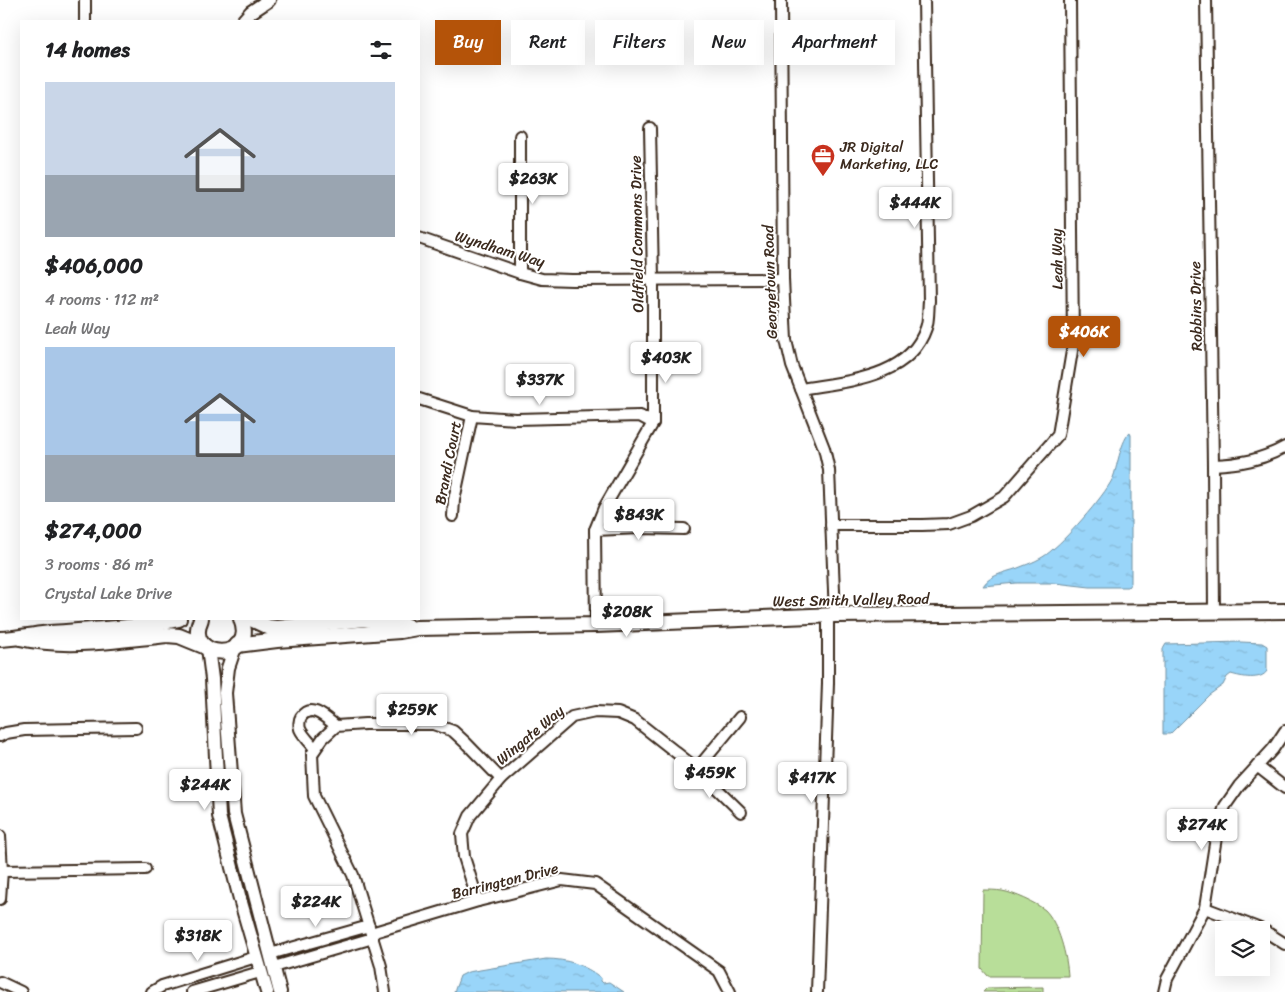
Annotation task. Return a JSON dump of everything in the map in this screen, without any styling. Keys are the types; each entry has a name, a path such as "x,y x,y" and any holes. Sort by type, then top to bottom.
{"main road":[{"name":"West Smith Valley Road","path":"207,648 222,652 236,646 277,640 400,631 417,628 596,625 831,616 1285,611"},
{"path":"0,639 95,630 171,620"},
{"path":"201,620 198,628 199,636 207,648"},
{"path":"236,646 243,634 241,620"},
{"name":"West Smith Valley Road","path":"253,620 268,627 278,628 355,620"},
{"name":"West Smith Valley Road","path":"371,620 417,628"},
{"path":"20,638 39,642 87,644 167,635 179,636 207,648"}],"street":[{"path":"85,0 85,20"},
{"path":"244,20 251,12 269,0"},
{"name":"Georgetown Road","path":"781,0 783,279 786,340 792,366 824,448 830,470 832,525 831,616 817,992"},
{"path":"801,389 853,380 884,372 904,360 920,342 927,327 929,301 924,0"},
{"name":"Leah Way","path":"832,525 949,524 971,516 1004,497 1058,435 1073,345 1070,0"},
{"name":"Robbins Drive","path":"1206,0 1214,612"},
{"name":"Oldfield Commons Drive","path":"596,625 595,530 604,508 653,423 650,128"},
{"path":"520,136 520,274"},
{"name":"Wyndham Way","path":"420,238 520,274 542,278 572,280 783,279"},
{"path":"420,399 472,416 516,419 640,416 653,423"},
{"name":"Brandi Court","path":"453,516 454,500 472,416"},
{"path":"1213,465 1238,464 1259,459 1285,447"},
{"path":"595,530 684,529"},
{"path":"236,646 228,668 225,692 234,814 280,992"},
{"path":"207,648 212,679 219,816 267,992"},
{"path":"385,992 383,974 353,875 314,796 314,751 300,730 299,723 301,717 307,712 316,712 336,726 406,723 440,726 453,731 460,737 501,779"},
{"name":"Wingate Way","path":"478,901 464,857 462,834 470,816 501,779 572,717 595,712 618,713 635,720 697,769 741,812"},
{"path":"697,769 740,717"},
{"path":"314,751 323,738 336,726"},
{"path":"0,736 24,730 136,728"},
{"path":"1164,992 1167,979 1205,908 1221,816 1230,797 1285,731"},
{"path":"1257,766 1285,788"},
{"path":"0,836 2,871 0,900"},
{"path":"2,871 145,869"},
{"name":"Barrington Drive","path":"371,933 478,901 562,880 595,884 719,970 730,992"},
{"path":"1205,908 1263,930 1285,944"},
{"path":"270,954 371,933"},
{"path":"274,967 371,933"},
{"path":"152,992 162,986 256,957"},
{"path":"192,992 260,972"},
{"path":"0,982 21,992"}],"green space":[{"path":"983,890 1013,894 1031,901 1045,910 1058,932 1066,960 1068,976 988,976 982,969"},
{"path":"1043,987 1043,992 983,992 987,988"}],"water":[{"path":"1130,433 1131,583 1128,587 1090,587 1055,583 1017,583 983,586 991,578 1043,557 1068,535 1097,502 1111,482 1122,446"},
{"path":"1262,643 1267,646 1267,671 1256,677 1231,674 1223,685 1209,695 1170,734 1163,734 1163,649 1166,644"},
{"path":"546,959 561,960 582,966 595,973 601,978 603,983 609,982 624,992 454,992 460,976 468,972"}],"place":[{"name":"JR Digital Marketing, LLC","path":"823,177"}]}
